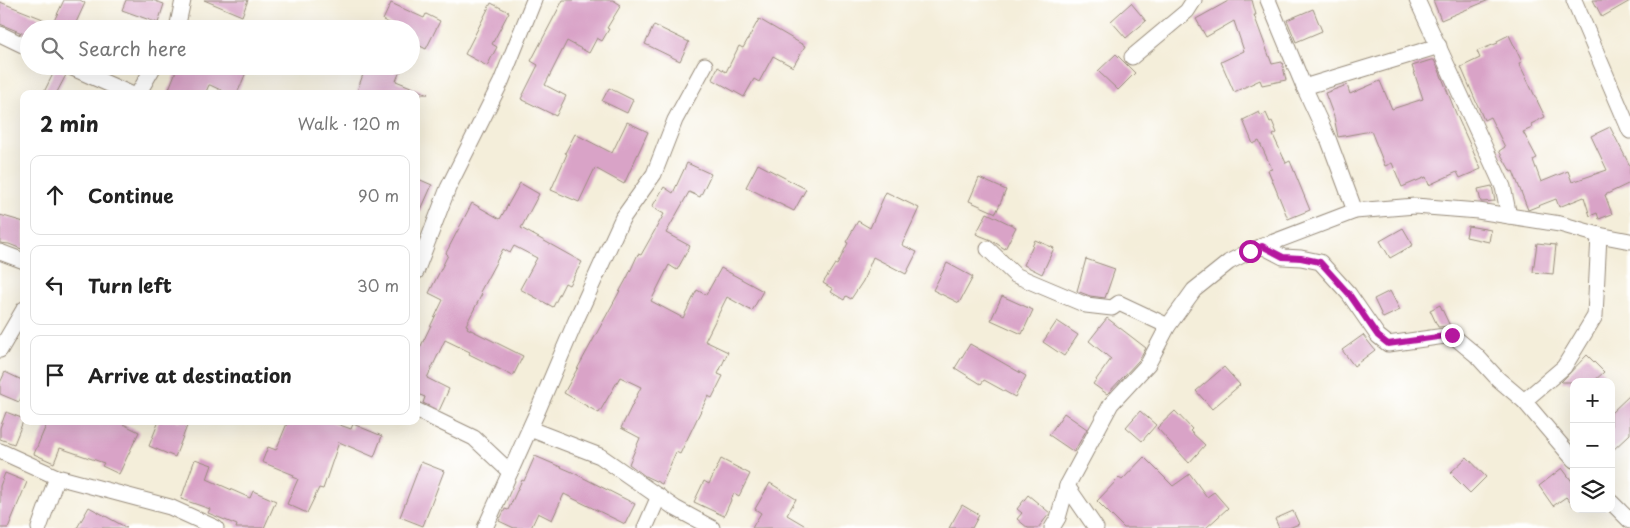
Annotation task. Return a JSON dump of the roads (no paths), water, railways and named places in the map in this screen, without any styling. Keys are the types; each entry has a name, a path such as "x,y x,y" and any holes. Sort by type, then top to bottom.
{"street":[{"path":"179,20 184,0"},
{"path":"420,262 448,188 490,106 534,0"},
{"path":"1132,56 1187,11 1194,0"},
{"path":"1268,0 1304,88 1329,141 1355,211"},
{"path":"1417,0 1503,187 1509,216"},
{"path":"1574,0 1630,131"},
{"path":"0,34 20,44"},
{"path":"1304,88 1439,46"},
{"path":"485,528 622,219 654,174 675,120 705,65"},
{"path":"88,75 122,90"},
{"path":"140,90 149,75"},
{"path":"1052,528 1058,518 1067,486 1111,404 1148,364 1168,326 1194,290 1229,262 1262,246 1355,211 1415,206 1478,211 1560,224 1630,241"},
{"path":"1524,401 1564,367 1594,316 1599,235"},
{"path":"1262,246 1283,257 1320,262 1349,294 1378,336 1388,344 1452,335 1524,401 1570,455"},
{"path":"988,249 1015,275 1024,279 1086,305 1112,308 1119,304 1168,326"},
{"path":"0,252 20,260"},
{"path":"0,350 20,316"},
{"path":"420,412 474,438 510,472"},
{"path":"530,429 600,456 675,508 712,528"},
{"path":"0,451 57,476 170,507 216,528"},
{"path":"39,528 57,476"},
{"path":"1067,486 1096,528"},
{"path":"645,528 659,496"},
{"path":"1615,506 1630,521"}]}
